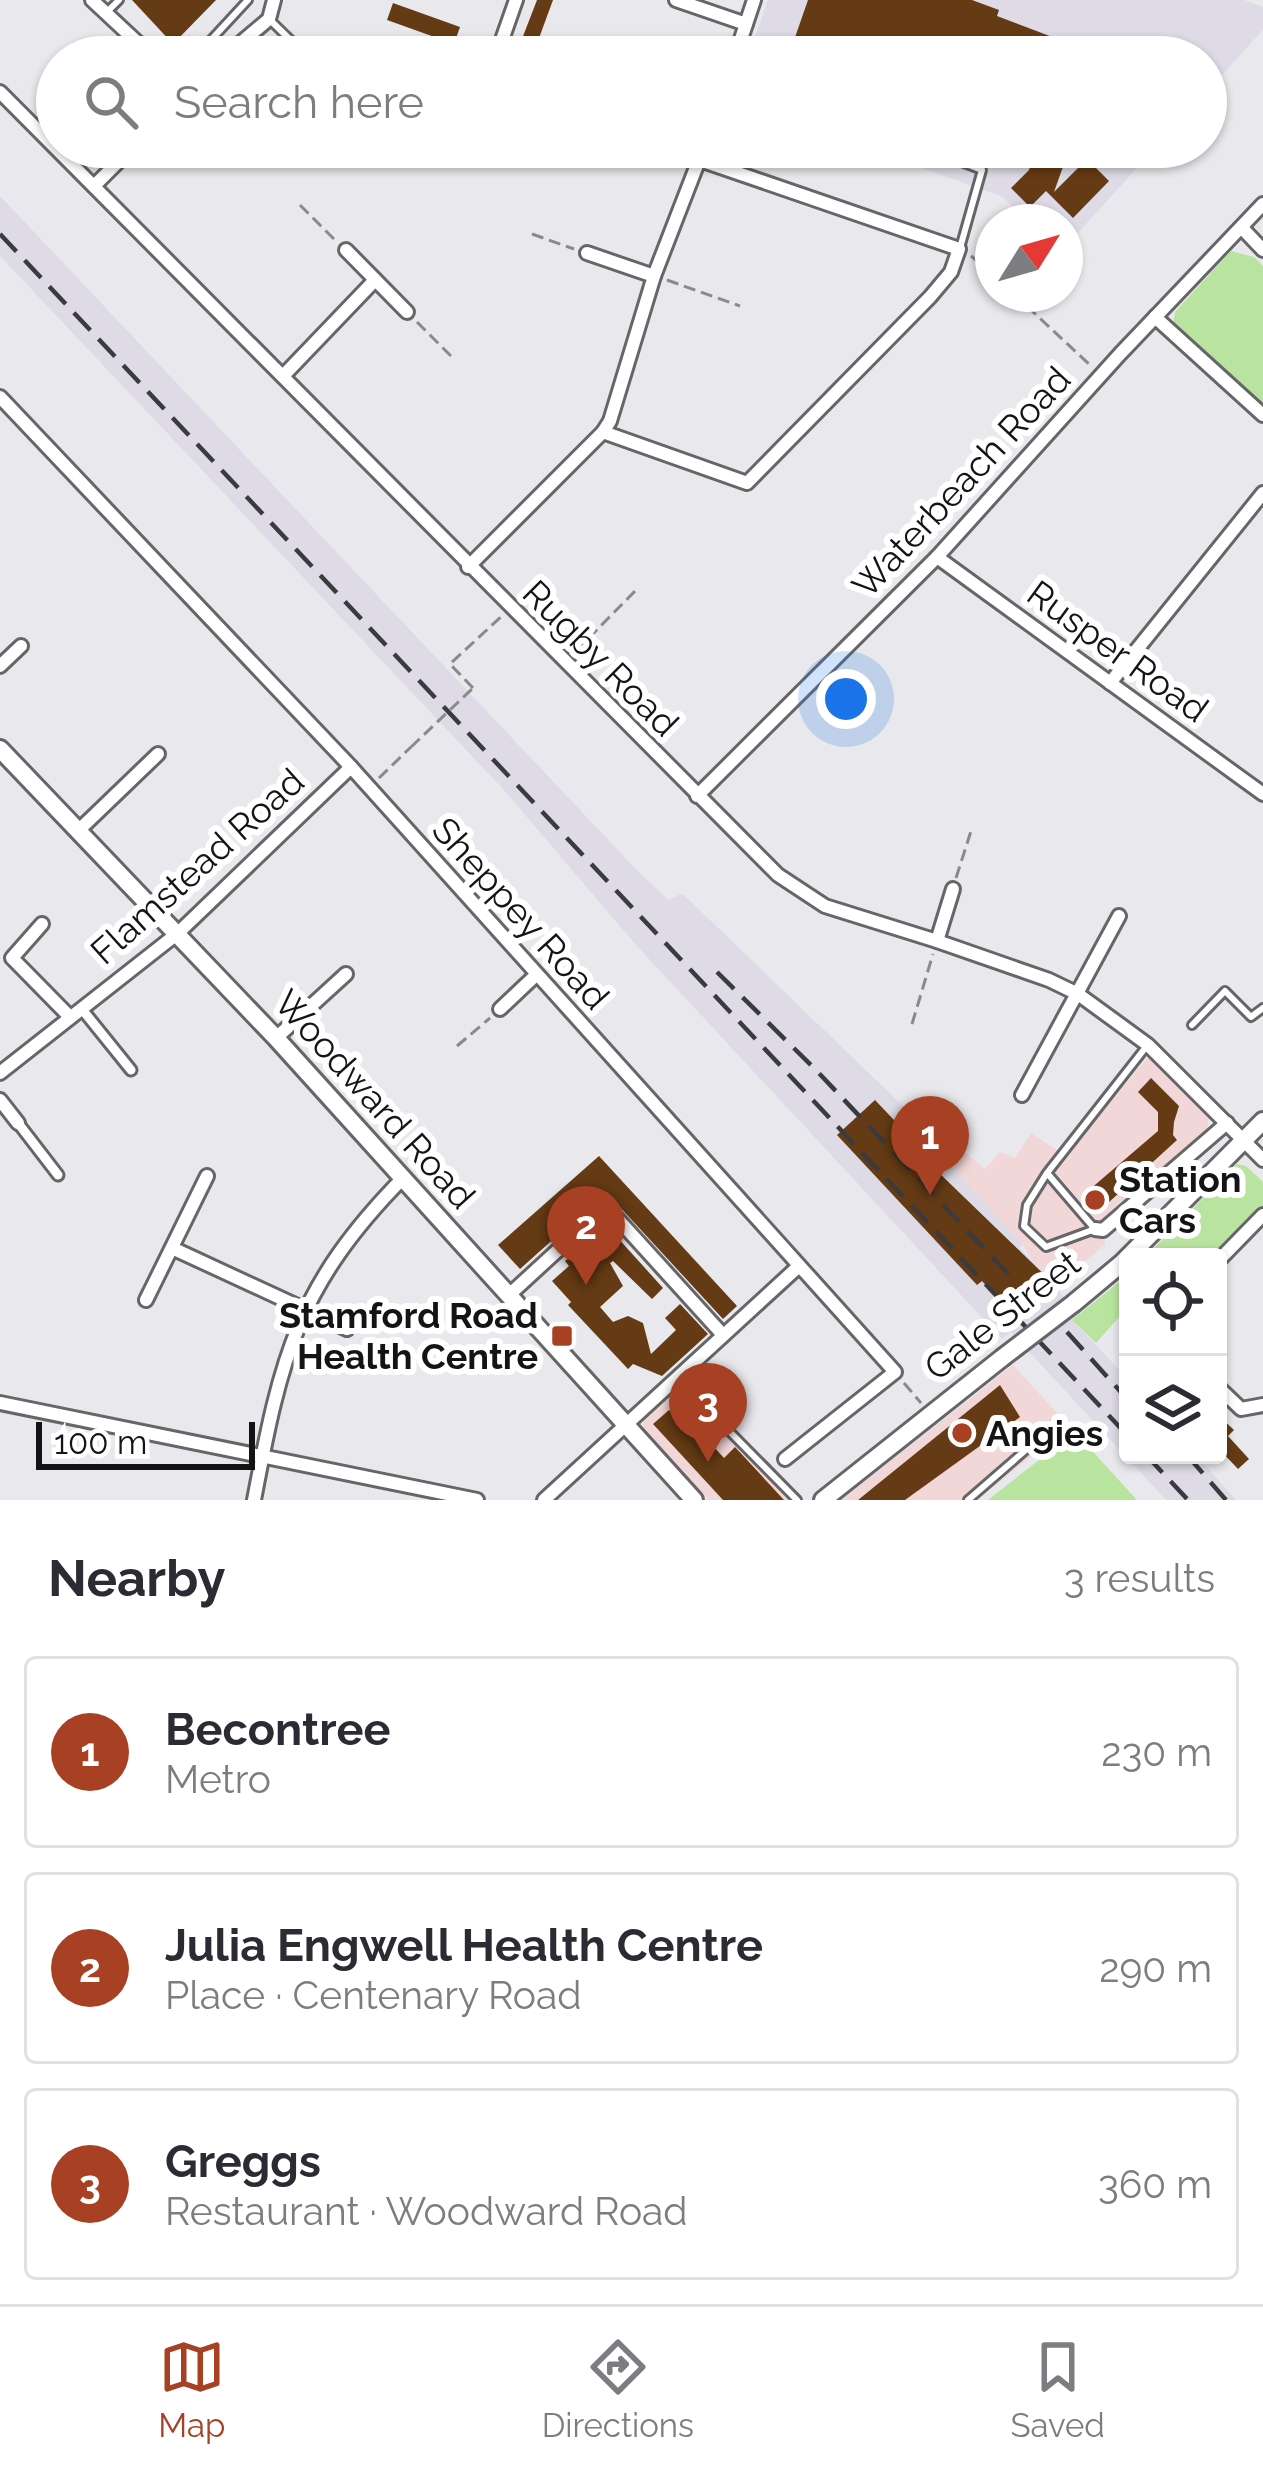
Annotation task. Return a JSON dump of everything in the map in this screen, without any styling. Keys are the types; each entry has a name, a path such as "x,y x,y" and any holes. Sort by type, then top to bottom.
{"street":[{"path":"92,0 130,36"},
{"path":"249,36 269,19 274,0"},
{"path":"503,36 516,0"},
{"path":"676,0 746,23"},
{"path":"742,36 754,0"},
{"name":"Rugby Road","path":"0,92 36,128"},
{"name":"Rugby Road","path":"76,168 778,875 825,906 937,940 1078,994 1148,1045 1263,1160"},
{"path":"94,186 112,168"},
{"path":"468,567 603,432 654,276 696,168"},
{"path":"603,432 747,483 951,272 959,249 742,168"},
{"name":"Waterbeach Road","path":"697,796 937,557 1154,317 1263,205"},
{"path":"1242,228 1263,250"},
{"path":"346,250 407,312"},
{"path":"587,253 654,276"},
{"path":"283,376 374,280"},
{"path":"1154,317 1263,415"},
{"name":"Sheppey Road","path":"0,397 351,767 895,1372 785,1459"},
{"path":"1109,683 1263,493"},
{"name":"Rusper Road","path":"937,557 1262,790"},
{"path":"0,666 21,646"},
{"name":"Woodward Road","path":"0,749 276,1038 694,1500"},
{"path":"79,830 158,754"},
{"name":"Flamstead Road","path":"0,1073 178,933 351,767"},
{"path":"937,940 953,890"},
{"path":"1022,1095 1119,916"},
{"path":"42,924 12,958 75,1012"},
{"path":"276,1038 346,974"},
{"path":"500,1009 536,975"},
{"name":"Flamstead Road","path":"75,1012 130,1070"},
{"path":"0,1100 58,1174"},
{"name":"Gale Street","path":"823,1500 1122,1263 1263,1121"},
{"name":"Gale Street","path":"1095,1229 1103,1230 1227,1123"},
{"path":"146,1300 207,1176"},
{"path":"254,1500 278,1377 305,1307 347,1240 403,1178"},
{"path":"508,1294 606,1206 723,1335"},
{"path":"1227,1252 1263,1216"},
{"path":"172,1248 346,1330"},
{"path":"544,1500 799,1266"},
{"path":"1227,1396 1241,1409 1263,1405"},
{"path":"0,1403 477,1500"}],"lane":[{"path":"106,14 119,0"},
{"path":"215,36 248,0"},
{"path":"269,19 286,36"},
{"path":"959,249 982,170 977,168"},
{"path":"0,947 12,958"},
{"path":"1192,1024 1225,991 1251,1017 1263,1008"},
{"path":"1047,1174 1095,1229 1046,1247 1024,1226 1027,1205 1047,1174 1148,1045"},
{"path":"676,1377 797,1500"},
{"path":"968,1500 1058,1422"}],"path":[{"path":"300,206 346,250"},
{"path":"532,234 587,253"},
{"path":"959,249 975,261"},
{"path":"654,276 740,306"},
{"path":"407,312 454,359"},
{"path":"1033,312 1101,376"},
{"path":"565,663 638,588"},
{"path":"369,787 473,688 450,664 509,608"},
{"path":"953,890 972,828"},
{"path":"912,1024 937,940"},
{"path":"457,1046 500,1009"},
{"path":"910,1390 920,1401"}],"shaded area":[{"path":"768,0 1244,0 1263,7 1263,30 1227,69 1227,36 755,36"},
{"path":"922,168 1137,168 1083,227 1083,204 1011,204 1001,196"},
{"path":"0,196 633,866 668,900 681,894 686,897 902,1105 1023,1244 1020,1248 1080,1314 1073,1321 1119,1370 1119,1449 1011,1332 1002,1339 637,946 502,788 0,256"},
{"path":"1147,1058 1209,1111 1207,1134 1103,1222 1105,1245 1086,1260 1041,1278 1023,1244 954,1169 928,1131 939,1120 985,1169 1000,1152 1015,1158 1031,1133 1066,1156"},
{"path":"1013,1365 1069,1426 977,1500 841,1500"},
{"path":"687,1377 802,1500 708,1500 643,1425 645,1415"},
{"path":"1133,1464 1204,1464 1236,1500 1166,1500"}],"green space":[{"path":"1231,251 1254,257 1263,266 1263,410 1173,326 1175,312"},
{"path":"1237,1164 1263,1182 1263,1211 1227,1248 1154,1248"},
{"path":"1119,1282 1119,1317 1096,1343 1072,1320"},
{"path":"1075,1432 1137,1500 988,1500"}],"building":[{"path":"132,0 216,0 181,36 166,36"},
{"path":"537,0 553,0 540,36 523,36"},
{"path":"808,0 972,0 999,10 997,16 1050,36 795,36"},
{"path":"393,3 460,27 457,36 432,36 387,20"},
{"path":"1030,168 1063,168 1054,192 1078,168 1096,168 1109,181 1083,208 1083,204 1059,204 1046,191 1027,204 1011,188"},
{"path":"1151,1078 1179,1106 1173,1135 1177,1140 1097,1213 1082,1196 1158,1131 1158,1112 1138,1092"},
{"path":"875,1100 911,1138 907,1142 1055,1285 1017,1319 982,1281 977,1285 837,1135"},
{"path":"599,1156 737,1306 723,1319 606,1192 520,1269 498,1245"},
{"path":"607,1226 663,1288 652,1299 610,1263 623,1286 600,1307 613,1322 628,1316 643,1323 651,1354 676,1330 665,1318 680,1304 708,1334 662,1376 633,1364 628,1369 552,1281 569,1266 565,1261"},
{"path":"1000,1385 1020,1417 905,1500 858,1500"},
{"path":"669,1410 709,1451 714,1447 724,1458 735,1447 784,1500 723,1500 653,1424"},
{"path":"1227,1423 1234,1430 1228,1436 1249,1459 1238,1469 1227,1457"}],"railway":[{"path":"0,234 1119,1426"},
{"path":"717,972 1012,1278"},
{"path":"1067,1332 1119,1390"},
{"path":"1154,1464 1188,1500"},
{"path":"1195,1464 1226,1500"}],"place":[{"name":"Becontree","path":"930,1195"},
{"name":"Station Cars","path":"1095,1200"},
{"name":"Julia Engwell Health Centre","path":"586,1285"},
{"name":"Stamford Road Health Centre","path":"562,1336"},
{"name":"Angies","path":"962,1433"},
{"name":"Greggs","path":"708,1462"}]}
